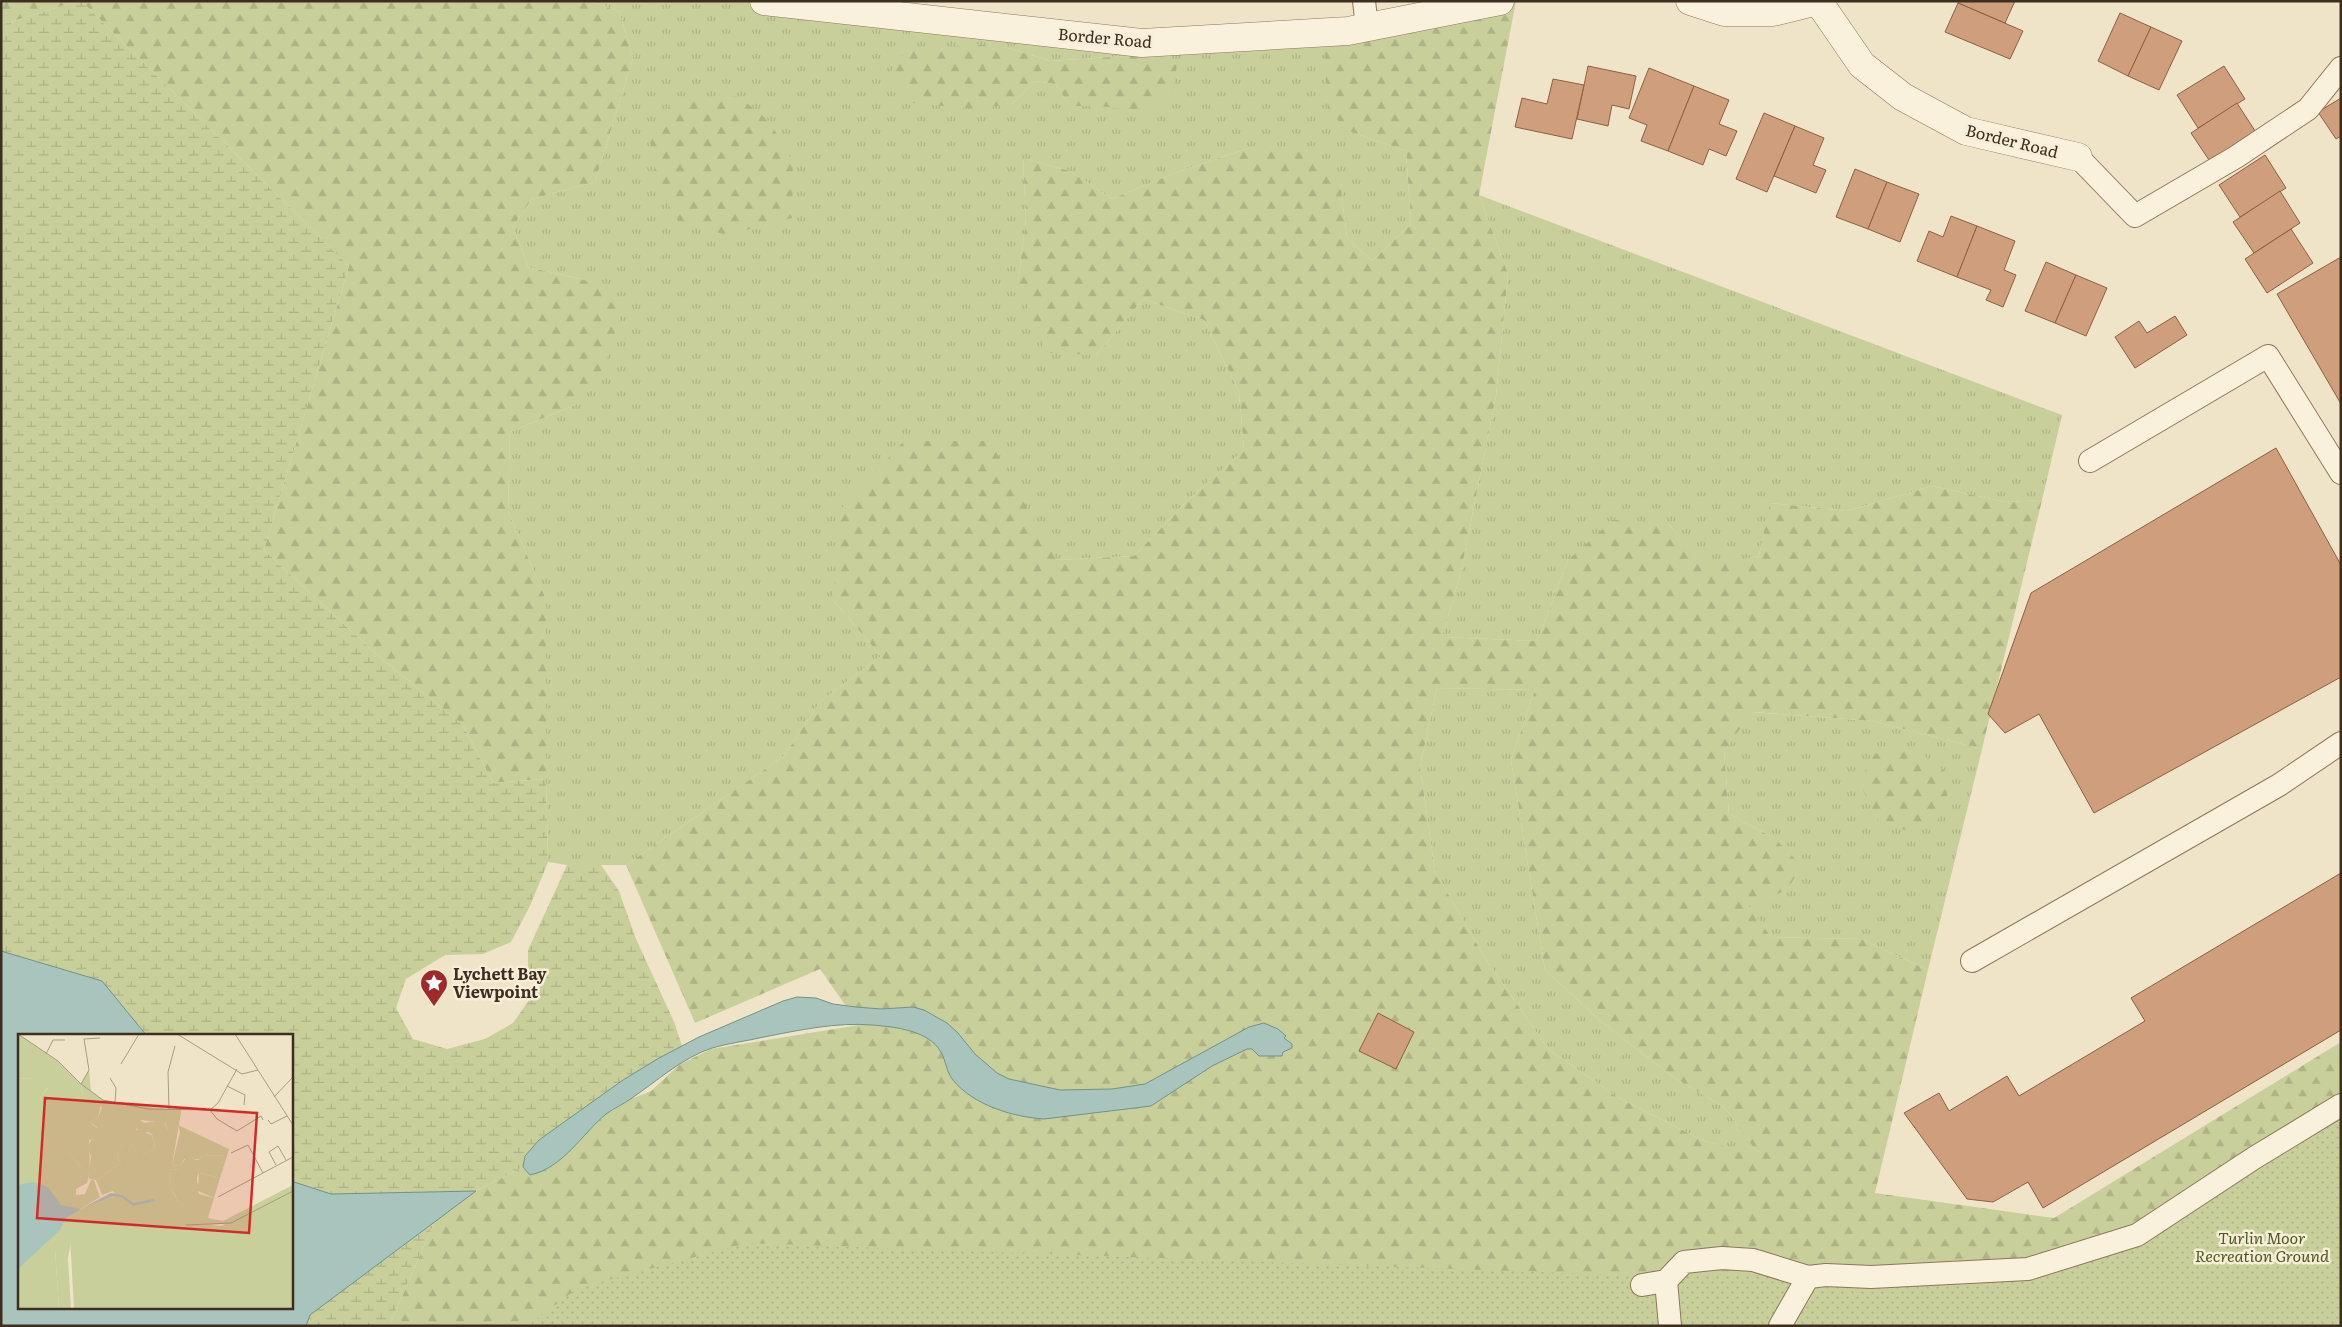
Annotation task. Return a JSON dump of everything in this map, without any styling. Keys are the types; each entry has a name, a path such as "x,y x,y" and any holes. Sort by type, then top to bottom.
{"street":[{"name":"Border Road","path":"767,2 1142,43 1348,31 1366,14 1500,1"},
{"name":"Border Road","path":"1690,1 1724,12 1773,12 1818,1 1862,65 1903,97 1966,131 2078,157"}],"lane":[{"path":"2078,157 2135,216 2236,157 2308,109 2341,68"},
{"path":"2090,461 2268,356 2341,473"},
{"path":"1972,961 2279,785 2341,743"},
{"path":"1642,1285 1666,1281 1684,1262 1722,1258 1753,1260 1808,1278 2028,1270 2137,1235 2254,1158 2341,1105"},
{"path":"1780,1326 1808,1278"},
{"path":"1666,1281 1670,1326"}],"green space":[{"path":"1,1 78,1 1,25"},
{"path":"81,1 589,1 619,11 633,58 595,182 532,199 513,226 528,267 593,282 621,313 605,367 577,404 510,432 508,511 546,599 546,779 493,783 463,725 376,654 264,550 349,266"},
{"path":"81,1 349,266 264,550 376,654 463,725 493,783 546,779 548,862 530,906 511,942 483,954 445,955 406,979 396,1008 413,1039 447,1049 485,1039 513,1023 539,986 528,970 528,950 567,865 601,865 619,891 636,939 675,1024 682,1046 623,1080 539,1140 525,1156 523,1167 476,1191 435,1221 389,1326 1,1326 1,25"},
{"path":"589,1 764,1 1142,43 1323,32 1351,132 1406,151 1411,224 1372,261 1347,238 1340,182 1249,148 1175,173 1112,199 1070,171 1023,158 1026,219 1018,282 1096,355 1143,299 1204,320 1239,392 1244,450 1187,501 1134,556 1055,560 1024,505 833,600 881,656 820,702 784,756 626,865 567,865 548,862 546,599 508,511 510,432 577,404 593,282 528,267 513,226 532,199 595,182 633,58 619,11","holes":["1004,47 1051,61 1140,55 1099,106 1070,106 1055,84 1035,81 1012,104 905,52"]},
{"path":"1500,1 1516,1 1479,195 1508,274 1496,396 1461,572 1442,637 1537,641 1568,560 1613,520 1668,523 1705,567 1759,556 1770,503 1847,511 1932,486 2005,502 2042,500 1982,749 1872,721 1752,712 1724,751 1729,814 1774,838 1802,866 1787,890 1749,906 1771,937 1861,939 1928,970 1875,1193 2054,1218 2341,1042 2341,1105 2137,1235 2028,1269 1631,1326 389,1326 435,1221 478,1190 523,1167 530,1175 606,1114 631,1099 651,1091 679,1065 711,1049 859,1025 820,969 695,1023 626,865 784,756 820,702 881,656 833,600 842,508 904,441 990,441 1056,560 1134,556 1187,501 1244,450 1239,392 1204,320 1143,299 1096,355 1046,353 1018,282 1026,219 1023,158 1070,171 1112,199 1175,173 1249,148 1316,147 1340,182 1347,238 1372,261 1411,224 1406,151 1351,132 1328,110 1323,32","holes":["1437,688 1535,690 1511,760 1545,970 1603,1023 1672,1076 1725,1108 1759,1155 1704,1141 1619,1098 1548,1049 1485,958 1435,871 1420,767"]},
{"path":"972,44 1004,47 1051,61 1140,55 1177,65 1172,94 1147,112 1099,106 1070,106 1055,84 1035,81 1012,104 974,109 913,103 890,73 905,52"},
{"path":"738,96 769,121 793,162 792,218 727,235 680,223 658,189 650,138 672,102"},
{"path":"1479,195 2062,415 2042,500 2005,502 1932,486 1847,511 1771,503 1759,556 1705,568 1668,523 1568,560 1537,641 1442,637 1461,572 1496,396 1508,274"},
{"path":"1437,688 1535,690 1511,760 1545,970 1603,1023 1672,1076 1725,1108 1760,1156 1704,1141 1619,1098 1548,1049 1485,958 1435,871 1420,767"},
{"path":"1751,712 1872,721 1982,749 1928,970 1861,939 1771,937 1748,906 1787,890 1774,838 1729,814 1724,751"},
{"path":"1914,749 1944,770 1948,801 1936,822 1914,832 1880,824 1860,784 1872,754"},
{"name":"Turlin Moor Recreation Ground","path":"2341,1105 2341,1326 527,1326 578,1288 747,1243 1649,1276 1826,1275 2028,1269 2137,1235"}],"water":[{"path":"1,951 102,981 145,1034 18,1034 18,1310 292,1310 292,1181 331,1194 476,1191 310,1315 306,1326 1,1326"},
{"path":"797,997 816,998 833,1004 856,1007 881,1009 913,1007 924,1010 947,1023 975,1054 997,1073 1009,1079 1060,1090 1112,1089 1145,1084 1249,1027 1264,1023 1278,1029 1286,1036 1284,1038 1292,1044 1292,1048 1283,1052 1282,1056 1259,1056 1252,1049 1247,1049 1212,1066 1151,1106 1044,1119 1020,1116 994,1108 971,1096 953,1080 941,1052 920,1034 891,1027 859,1024 805,1029 725,1045 701,1052 606,1114 562,1158 552,1165 530,1175 523,1167 525,1156 539,1140 623,1080 699,1037 783,1001"}],"building":[{"path":"1959,1 2015,1 2005,23 1958,3"},
{"path":"1958,3 2023,31 2010,59 1945,32"},
{"path":"2120,13 2151,27 2128,76 2098,61"},
{"path":"2151,27 2182,41 2159,90 2128,76"},
{"path":"1588,66 1636,76 1629,109 1612,105 1608,126 1577,119"},
{"path":"2224,66 2245,99 2198,128 2177,95"},
{"path":"1649,68 1694,86 1668,151 1641,141 1647,125 1629,118"},
{"path":"1553,79 1584,85 1572,139 1515,127 1522,98 1547,104"},
{"path":"1694,86 1729,100 1719,124 1737,131 1726,156 1709,149 1703,165 1668,151"},
{"path":"2341,98 2341,136 2336,139 2318,112"},
{"path":"2237,103 2259,137 2213,166 2191,133"},
{"path":"1764,113 1795,126 1767,192 1736,179"},
{"path":"1795,126 1824,138 1813,165 1826,170 1816,193 1774,176"},
{"path":"2265,155 2286,188 2240,217 2219,185"},
{"path":"1855,169 1887,182 1868,229 1836,217"},
{"path":"1887,182 1919,194 1900,242 1868,229"},
{"path":"2280,191 2300,223 2254,253 2233,222"},
{"path":"1951,216 1977,226 1957,277 1917,261 1929,231 1943,237"},
{"path":"1977,226 2015,241 2004,270 2016,275 2003,307 1986,300 1991,290 1957,277"},
{"path":"2291,229 2313,263 2267,293 2245,259"},
{"path":"2341,257 2341,404 2277,294"},
{"path":"2046,262 2076,275 2055,323 2025,311"},
{"path":"2076,275 2107,288 2086,336 2055,323"},
{"path":"2175,316 2187,335 2135,368 2115,337 2139,321 2147,333"},
{"path":"2276,448 2341,565 2341,677 2094,813 2039,714 2005,733 1988,714 2031,593"},
{"path":"2341,873 2341,1030 2043,1208 2028,1182 1993,1202 1967,1199 1904,1113 1939,1093 1949,1111 2007,1076 2019,1096 2145,1021 2131,998"},
{"path":"1378,1013 1414,1032 1396,1069 1359,1051"}],"place":[{"name":"Lychett Bay Viewpoint","path":"434,1007"}]}
